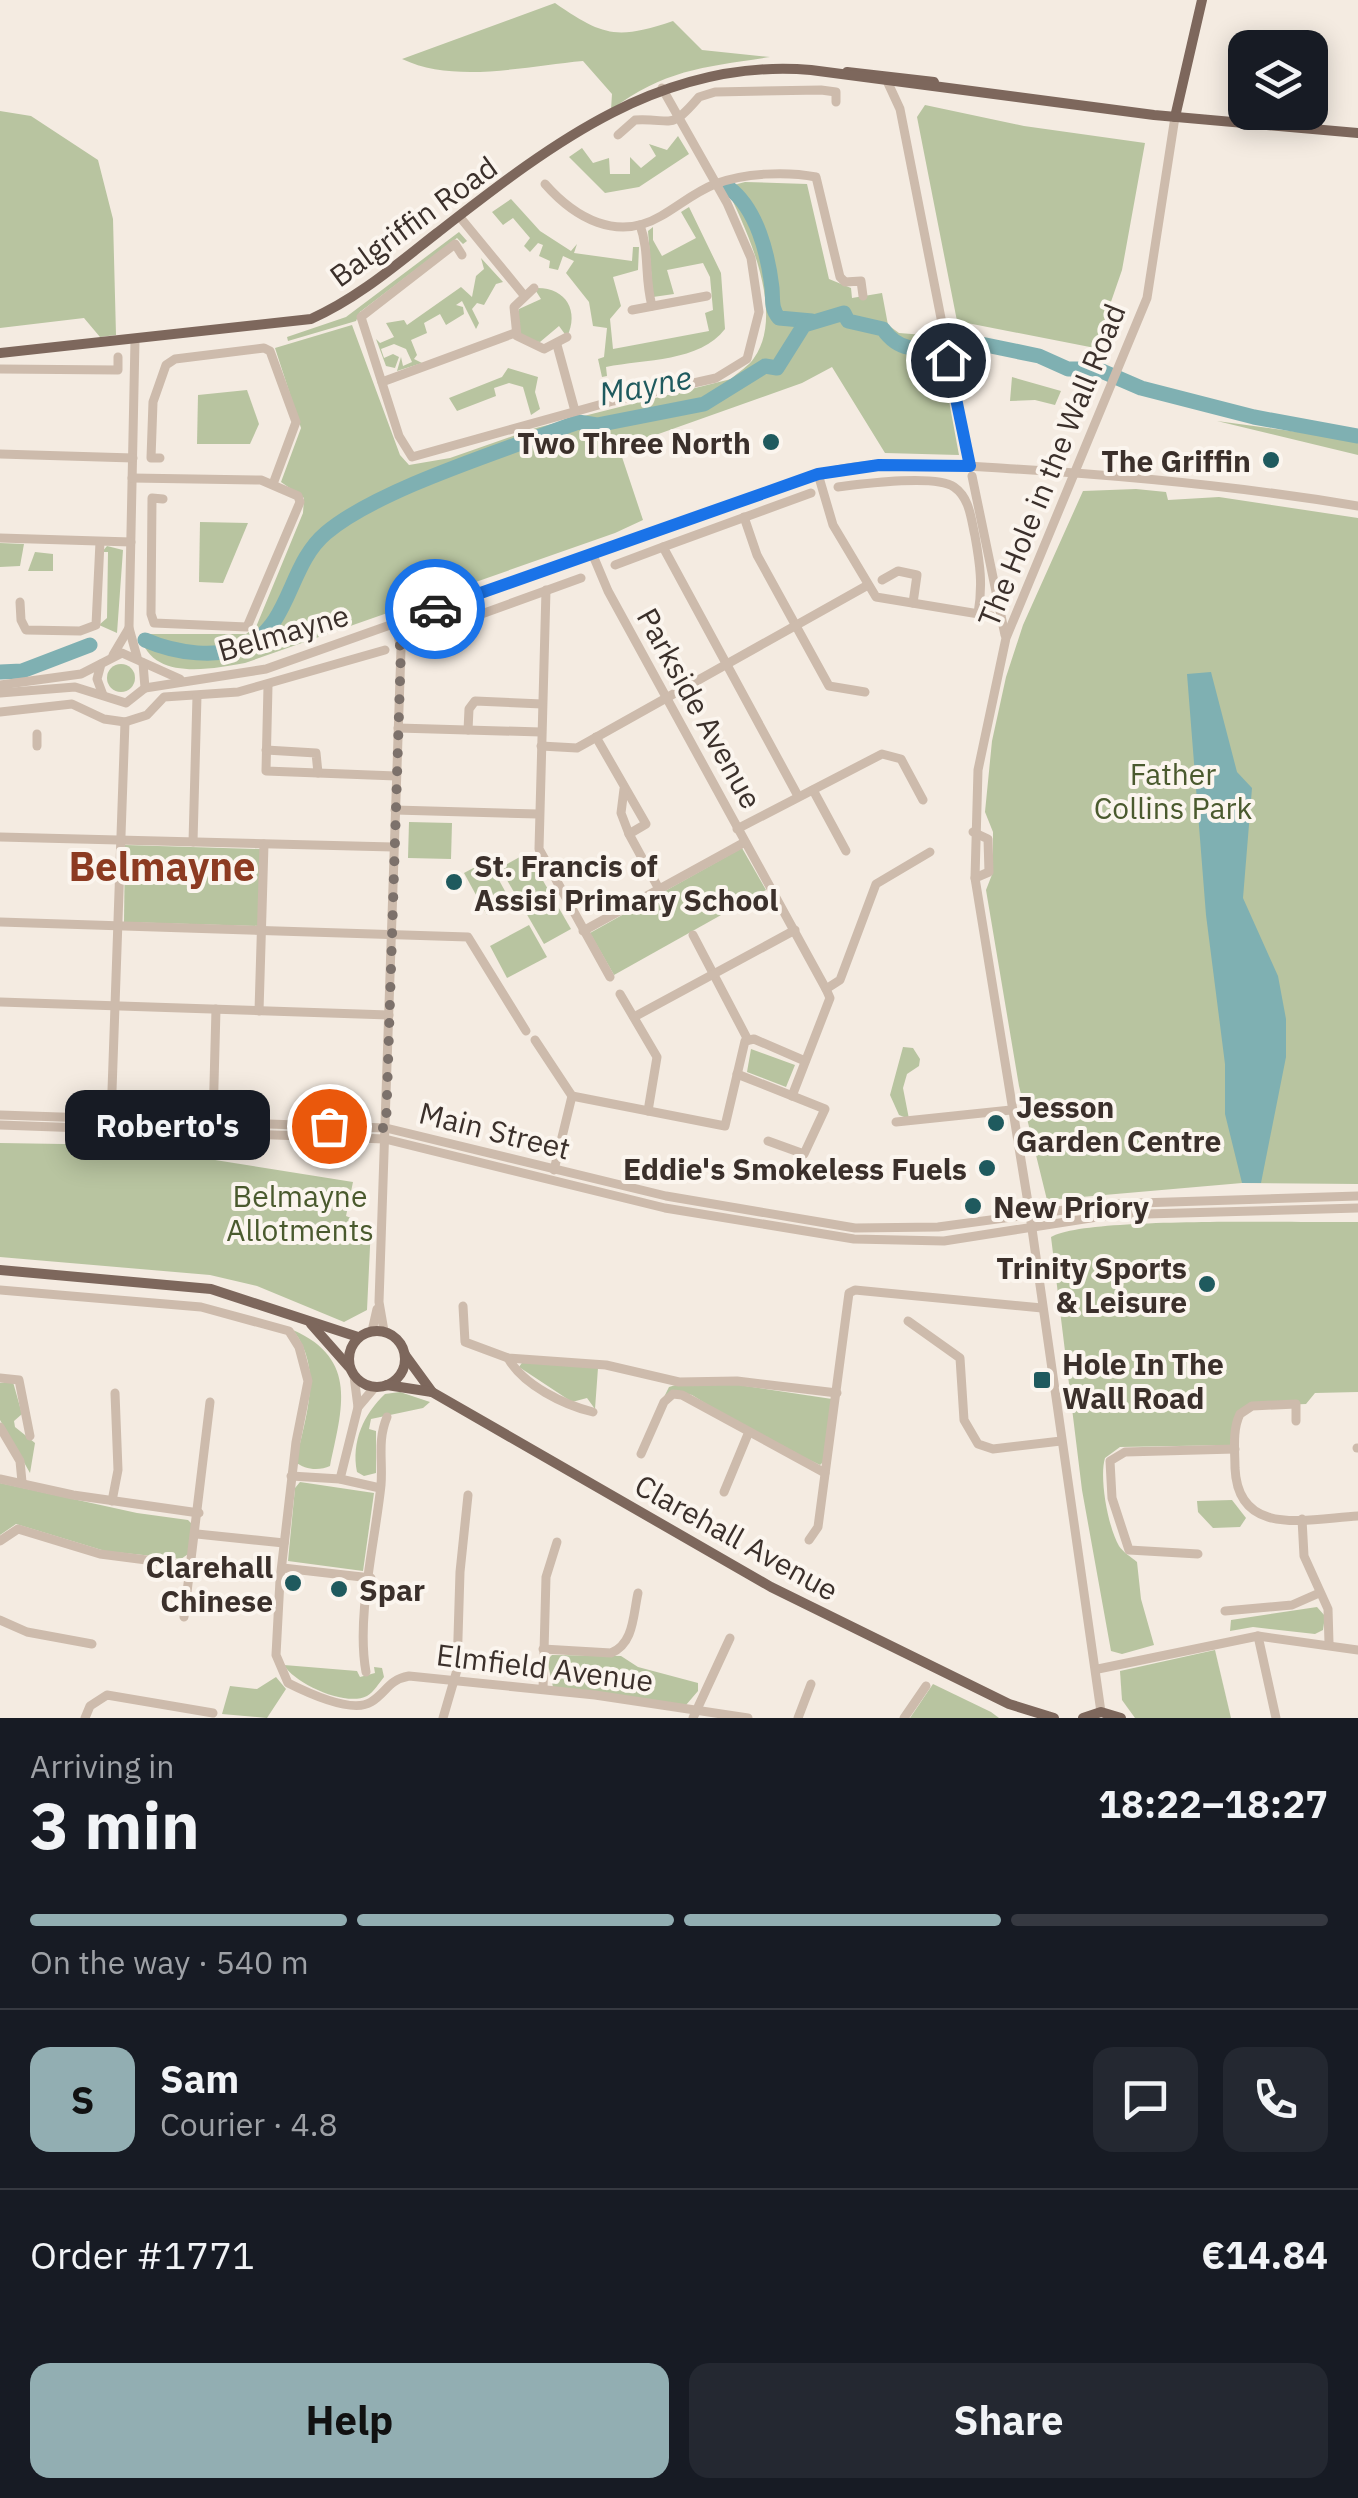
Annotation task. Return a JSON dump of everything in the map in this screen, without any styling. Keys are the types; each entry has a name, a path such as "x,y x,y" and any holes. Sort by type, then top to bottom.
{"main road":[{"path":"1175,117 1202,0"},
{"name":"Balgriffin Road","path":"0,354 311,319 352,299 458,216 610,112 662,88 736,70 914,77 954,88"},
{"name":"Balgriffin Road","path":"833,73 888,83 954,88"},
{"path":"954,88 1175,117 1358,132"},
{"path":"0,1270 211,1289 306,1319 358,1337 378,1331 399,1341 405,1354 400,1375 381,1386 352,1372 306,1319"},
{"path":"352,1372 349,1351 358,1337"},
{"name":"Clarehall Avenue","path":"405,1354 432,1392"},
{"name":"Clarehall Avenue","path":"381,1386 432,1392 771,1587 1029,1715 1054,1718"},
{"path":"1083,1718 1102,1712 1120,1718"}],"street":[{"path":"888,83 900,109 948,355 967,479 1006,638"},
{"path":"462,255 455,244 361,316 405,450 412,457 732,371 750,354 758,321 756,275 740,230 662,88"},
{"path":"618,135 635,120 666,124 690,112 699,97 737,90 821,90 836,92 836,102"},
{"name":"The Hole in the Wall Road","path":"1102,1712 1030,1215 975,878 974,832 978,770 1006,638 1126,356 1153,270 1175,117"},
{"path":"544,184 562,204 594,223 640,225 716,184 758,175 816,178 840,278 861,282 864,296"},
{"path":"458,216 522,294"},
{"path":"640,225 648,249 645,278 652,306"},
{"path":"534,288 522,294 512,317 516,333 534,348 557,345 567,337"},
{"path":"632,310 707,296"},
{"path":"382,382 516,333"},
{"path":"135,340 129,628 146,688"},
{"path":"557,345 575,411"},
{"path":"160,458 152,458 153,402 166,365 176,359 264,348 270,352 296,422 273,484"},
{"path":"0,369 118,370 118,357"},
{"path":"0,454 132,458"},
{"name":"Belmayne","path":"109,700 126,703 146,688 246,674 818,474 899,464 967,479"},
{"path":"838,487 1076,472 1185,481 1358,506"},
{"path":"818,474 833,525 876,597 991,616"},
{"path":"132,478 273,484 294,492 300,502 255,618 243,629 154,624 150,614 152,498 163,498"},
{"path":"967,479 983,580 978,614"},
{"path":"615,565 811,493"},
{"path":"744,517 758,555 828,686 865,692"},
{"path":"0,538 131,542"},
{"path":"20,602 26,630 80,632 96,625 100,542"},
{"path":"663,547 798,796"},
{"name":"Parkside Avenue","path":"592,553 608,591 826,990"},
{"path":"882,580 898,571 917,575 913,603"},
{"path":"415,638 581,578"},
{"path":"541,746 577,748 866,583"},
{"path":"546,590 539,849 610,976"},
{"path":"378,1331 401,649 394,624"},
{"path":"0,684 81,674 113,654 129,628"},
{"path":"0,712 72,704 104,719 125,722 146,716 164,697 268,686 385,650"},
{"name":"Belmayne","path":"113,654 140,660 183,680"},
{"path":"101,664 98,687 109,700"},
{"path":"268,686 266,772 396,776"},
{"path":"0,693 75,687 109,700"},
{"path":"193,842 197,696"},
{"path":"468,730 469,709 476,701 542,704"},
{"path":"38,710 38,722"},
{"path":"111,1119 125,722"},
{"path":"398,728 542,732"},
{"path":"36,746 37,734"},
{"path":"596,737 646,824 628,834"},
{"path":"266,750 316,753 318,773"},
{"path":"738,829 882,754 901,759 922,800"},
{"path":"624,787 621,812 628,834 660,889"},
{"path":"813,790 846,851"},
{"path":"394,810 538,814"},
{"path":"0,837 394,847"},
{"path":"583,931 744,842"},
{"path":"259,1011 264,844"},
{"path":"792,1096 830,998 826,990 843,973 876,884 930,852"},
{"path":"0,922 468,937 526,1031"},
{"path":"634,1016 795,930"},
{"path":"693,935 748,1040 806,1061"},
{"path":"620,994 657,1057 648,1111"},
{"path":"0,1002 390,1016"},
{"path":"213,1122 216,1009"},
{"path":"535,1040 572,1096 725,1126 748,1040"},
{"path":"737,1074 825,1109 808,1152 802,1154 768,1142"},
{"path":"554,1170 572,1096"},
{"path":"896,1122 1011,1110"},
{"name":"Main Street","path":"0,1115 213,1122 385,1134 666,1196 854,1228 938,1227 1172,1200 1358,1196"},
{"name":"Main Street","path":"0,1125 385,1134 665,1208 854,1240 944,1241 1102,1215 1358,1208"},
{"path":"854,1228 854,1240"},
{"path":"0,1290 201,1306 242,1314 289,1332 308,1381 291,1476 283,1568 371,1578"},
{"path":"809,1540 818,1527 846,1300 855,1290 1042,1308"},
{"path":"463,1306 467,1321 465,1342 508,1358 606,1364 680,1382 737,1381 837,1394"},
{"path":"908,1320 960,1358 964,1420 978,1444 993,1450 1061,1441"},
{"path":"508,1358 526,1378 580,1409 593,1412"},
{"path":"340,1478 358,1407 352,1372"},
{"path":"0,1378 20,1380 21,1423 30,1436"},
{"path":"358,1407 381,1386"},
{"path":"112,1501 118,1470 115,1393"},
{"path":"641,1454 664,1402 672,1394 690,1398 825,1474"},
{"path":"580,1409 585,1396"},
{"path":"184,1617 198,1534 210,1402"},
{"path":"1296,1421 1296,1404 1252,1406 1236,1421 1236,1488 1244,1505 1262,1517 1358,1516"},
{"path":"366,1672 362,1639 385,1421 371,1424"},
{"path":"0,1427 20,1461 22,1482"},
{"path":"724,1492 748,1434"},
{"path":"1198,1554 1137,1554 1129,1550 1116,1516 1110,1461 1125,1452 1235,1449"},
{"path":"291,1476 340,1478 380,1488"},
{"path":"0,1480 199,1513"},
{"path":"443,1718 452,1682 468,1495"},
{"path":"1302,1519 1304,1556 1317,1594 1328,1609 1329,1643"},
{"path":"0,1541 18,1529 100,1554 193,1566"},
{"path":"198,1534 284,1543"},
{"path":"544,1689 546,1576 557,1542"},
{"name":"Elmfield Avenue","path":"283,1568 276,1655 288,1683 352,1706 371,1702 394,1679 544,1689 694,1714 748,1718"},
{"path":"543,1650 611,1653 621,1649 628,1641 638,1593"},
{"path":"1225,1611 1292,1606 1317,1594"},
{"path":"0,1620 27,1632 92,1644"},
{"path":"1098,1668 1258,1636 1358,1650"},
{"path":"1258,1636 1276,1718"},
{"path":"694,1714 730,1638"},
{"path":"798,1718 811,1684"},
{"path":"904,1718 926,1686"},
{"path":"85,1718 90,1706 107,1695 214,1713"},
{"path":"919,1697 930,1703"}],"green space":[{"path":"555,3 611,32 637,31 673,21 702,50 770,57 705,67 668,78 611,110 612,94 583,61 468,72 445,71 402,59"},
{"path":"925,105 1024,126 1145,143 1122,270 1095,348 957,321 917,117"},
{"path":"0,111 31,116 98,160 113,219 116,335 100,337 84,318 0,328"},
{"path":"678,136 689,154 639,187 605,193 569,157 582,148 593,163 609,158 610,174 630,174 630,157 641,168 656,156 649,144 667,150"},
{"path":"745,182 807,184 829,279 851,288 852,298 882,293 888,325 899,333 937,336 959,455 885,453 832,367 802,383 619,448 643,520 615,533 245,663 184,669 156,660 146,649 140,634 246,634 256,627 303,513 304,498 281,482 301,428 275,348 352,325 400,455 409,465 450,458 536,428 731,379 754,358 763,339 766,318 765,295 753,248 726,187"},
{"path":"511,199 540,231 571,251 577,244 574,253 632,261 633,247 639,247 638,270 613,277 621,306 610,319 613,349 709,331 705,313 713,310 710,277 703,263 667,270 674,294 653,297 648,231 653,227 653,240 662,256 696,238 681,212 689,207 721,273 725,329 701,348 606,367 607,376 602,377 598,359 604,357 607,328 593,326 589,302 566,273 574,261 563,256 558,270 549,268 550,261 539,256 543,245 538,243 530,252 524,246 530,238 513,218 503,225 492,212"},
{"path":"459,232 467,241 463,244 457,238 360,312 356,321 288,341 287,337 346,317"},
{"path":"481,258 503,282 496,284 484,305 477,303 472,309 479,323 476,329 462,301 456,305 463,307 464,314 446,325 440,314 424,323 427,333 411,340 417,355 414,359 422,363 397,371 401,357 403,366 412,362 406,349 394,344 381,349 384,358 393,354 399,357 395,368 386,366 376,339 380,343 394,337 386,323 404,320 407,325 461,287 472,297 476,276 484,269"},
{"path":"534,288 554,291 567,302 572,318 567,337 559,326 540,342 529,341 519,332 519,309 541,299"},
{"path":"508,368 538,377 535,392 540,409 531,415 523,387 509,383 494,388 496,396 457,411 449,398 502,377"},
{"path":"1012,377 1061,391 1055,405 1035,400 1010,401"},
{"path":"247,390 259,424 250,444 197,444 198,395"},
{"path":"1217,421 1358,440 1358,455"},
{"name":"Father Collins Park","path":"1083,491 1166,492 1168,500 1219,497 1358,518 1358,1184 1242,1183 1047,1200 1019,1086 986,890 993,872 993,832 985,812 992,741 1023,625"},
{"path":"200,522 248,523 223,583 199,582"},
{"path":"0,543 24,544 20,566 0,567"},
{"path":"107,546 123,550 117,633 99,625 107,618 108,552 102,552"},
{"path":"35,552 53,554 53,571 28,571"},
{"path":"121,664 131,668 135,678 131,688 121,692 111,688 107,678 111,668"},
{"path":"409,822 452,823 451,859 408,858"},
{"path":"125,845 260,849 260,926 124,922"},
{"path":"742,848 766,890 614,975 590,933"},
{"path":"527,853 571,929 544,944 500,868"},
{"path":"488,860 511,902 487,915 464,873"},
{"path":"529,925 547,957 507,978 490,946"},
{"path":"903,1047 913,1048 920,1059 919,1066 907,1074 903,1088 909,1119 899,1115 890,1095"},
{"path":"751,1049 795,1065 786,1087 747,1072"},
{"name":"Belmayne Allotments","path":"0,1143 190,1146 190,1156 353,1182 346,1216 371,1226 367,1310 344,1322 257,1286 210,1275 0,1257"},
{"path":"1358,1222 1358,1392 1315,1393 1306,1404 1255,1406 1234,1422 1232,1445 1120,1447 1105,1458 1103,1478 1108,1515 1119,1546 1137,1562 1141,1599 1154,1645 1122,1654 1111,1651 1082,1490 1051,1237 1071,1230 1149,1223"},
{"path":"293,1330 328,1355 341,1388 339,1425 330,1466 322,1469 296,1462 310,1377 308,1361"},
{"path":"524,1360 598,1368 595,1409 587,1398 572,1402 519,1367"},
{"path":"13,1382 22,1414 14,1421 15,1427 35,1443 30,1473 0,1420 0,1383"},
{"path":"739,1385 832,1399 823,1462 820,1465 753,1433 692,1395 679,1392 664,1397 669,1387"},
{"path":"400,1392 430,1402 423,1408 371,1419 369,1429 376,1431 376,1473 364,1476 357,1472 356,1461 361,1429 385,1394"},
{"path":"300,1482 374,1493 363,1571 288,1561 295,1488"},
{"path":"0,1483 188,1520 194,1526 191,1552 181,1559 105,1551 16,1524 0,1535"},
{"path":"1232,1500 1246,1518 1240,1527 1213,1528 1198,1512 1197,1501"},
{"path":"1317,1607 1325,1616 1323,1630 1315,1634 1253,1627 1230,1631 1231,1620"},
{"path":"1215,1650 1231,1718 1135,1718 1122,1700 1120,1671"},
{"path":"552,1655 621,1656 638,1667 698,1683 698,1691 686,1705 553,1687 547,1660"},
{"path":"284,1665 357,1671 360,1677 375,1673 374,1667 382,1668 384,1677 367,1696 347,1698 310,1686"},
{"path":"276,1677 286,1689 267,1718 222,1714 230,1686 257,1689"},
{"path":"933,1684 991,1712 999,1718 910,1718"}],"water":[{"path":"1211,672 1237,772 1252,788 1243,898 1278,976 1286,1019 1286,1057 1261,1183 1242,1183 1225,1114 1225,1064 1206,915 1187,674"}],"waterway":[{"path":"729,188 747,208 760,233 776,315 812,321"},
{"name":"Mayne","path":"145,640 197,653 224,652 249,644 274,622 314,546 349,516 411,485 578,422 597,425 704,404 765,366 777,368 804,325 844,313 848,321 883,329 909,348 924,346 937,336 952,338 1039,356 1068,369 1097,369 1141,388 1254,417 1358,436"},
{"name":"Mayne","path":"0,672 22,671 90,645"}],"way so far":[{"path":"329,1126 386,1128 401,649 394,624 435,609"}],"place":[{"name":"Two Three North","path":"771,442"},
{"name":"The Griffin","path":"1271,460"},
{"name":"St. Francis of Assisi Primary School","path":"454,882"},
{"name":"Jesson Garden Centre","path":"996,1123"},
{"name":"Roberto's","path":"329,1126"},
{"name":"Eddie's Smokeless Fuels","path":"987,1168"},
{"name":"New Priory","path":"973,1206"},
{"name":"Trinity Sports & Leisure","path":"1207,1284"},
{"name":"Hole In The Wall Road","path":"1042,1380"},
{"name":"Clarehall Chinese","path":"293,1583"},
{"name":"Spar","path":"339,1589"}],"district":[{"name":"Belmayne","path":"162,866"}],"route":[{"path":"435,609 818,474 859,466 970,466 948,360"}]}
